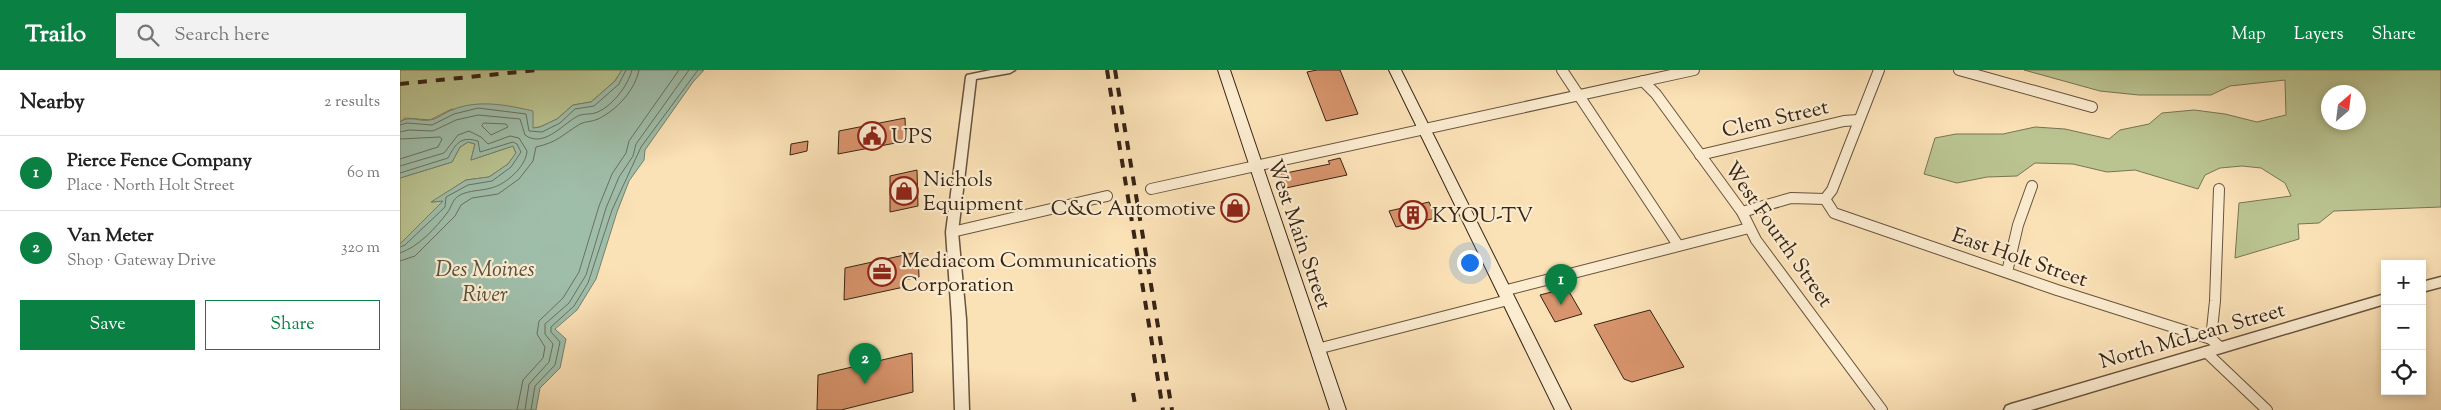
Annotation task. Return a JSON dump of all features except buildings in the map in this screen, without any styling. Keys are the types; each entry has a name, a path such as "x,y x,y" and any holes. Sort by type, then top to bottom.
{"main road":[{"name":"West Main Street","path":"1224,70 1338,410"},
{"path":"1395,70 1563,410"}],"street":[{"path":"962,410 959,319 952,232 970,74 1010,70"},
{"path":"1562,70 1678,245"},
{"path":"1151,188 1694,70"},
{"path":"1742,212 1791,198 1826,199 1832,190 1879,70"},
{"path":"1959,70 2092,107"},
{"name":"West Fourth Street","path":"1643,81 1656,94 1742,212 1749,228 1882,410"},
{"name":"Clem Street","path":"1700,155 1844,121 1858,120"},
{"path":"2007,272 2018,225 2032,186"},
{"path":"2219,189 2212,346 2267,410"},
{"path":"952,232 1107,196"},
{"name":"East Holt Street","path":"1826,199 1834,213 2007,272 2212,346"},
{"path":"1317,349 1678,245 1749,228"},
{"path":"2426,287 2441,282"},
{"name":"North McLean Street","path":"2011,410 2212,346 2381,300"}],"green space":[{"path":"400,70 622,70 615,81 591,102 573,105 557,119 540,127 533,128 452,109 430,120 405,118 400,122"},
{"path":"2024,70 2441,70 2441,207 2334,211 2319,223 2298,224 2299,239 2235,258 2239,203 2291,196 2285,183 2261,168 2242,166 2220,168 2205,175 2198,189 2135,170 2107,172 2073,164 2035,163 2017,176 1987,177 1957,183 1924,174 1935,138 1956,134 2003,134 2035,127 2065,129 2109,139 2120,130 2149,124 2162,113 2194,110 2225,114 2257,122 2286,115 2285,80 2230,86 2211,95 2139,95 2100,91"},
{"path":"468,142 475,144 471,160 513,146 516,153 508,164 489,177 466,180 432,202 443,201 400,244 400,178 452,162 460,147"}],"water":[{"name":"Des Moines River","path":"622,70 704,70 693,82 645,150 644,160 629,181 617,212 596,279 577,310 555,329 566,339 560,368 540,388 536,410 400,410 400,244 443,201 431,202 466,180 489,177 508,164 516,153 513,146 471,160 475,144 468,142 460,147 452,162 400,178 400,122 407,119 430,120 462,107 492,104 533,111 533,128 540,127 557,119 573,105 591,102 615,81"}],"railway":[{"path":"400,84 538,70"},
{"path":"1107,70 1163,410"},
{"path":"1115,70 1172,410"},
{"path":"1133,393 1136,410"}],"place":[{"name":"UPS","path":"872,136"},
{"name":"Nichols Equipment","path":"904,191"},
{"name":"C&C Automotive","path":"1235,208"},
{"name":"KYOU-TV","path":"1413,215"},
{"name":"Mediacom Communications Corporation","path":"882,272"},
{"name":"Pierce Fence Company","path":"1561,305"},
{"name":"Van Meter","path":"865,384"}]}
